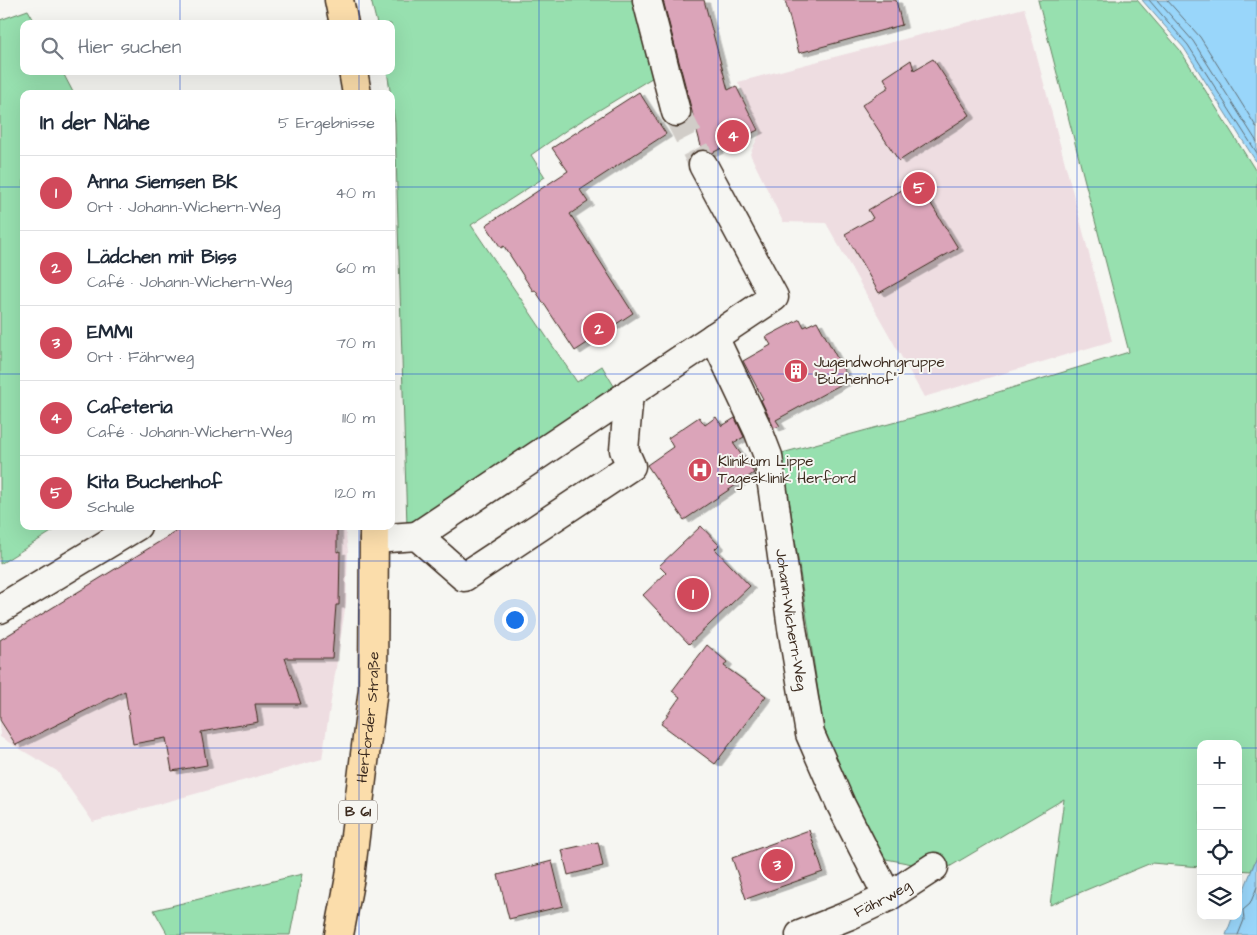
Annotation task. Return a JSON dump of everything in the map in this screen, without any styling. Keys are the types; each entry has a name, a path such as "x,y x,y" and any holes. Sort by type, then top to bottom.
{"main road":[{"path":"339,0 343,20"},
{"path":"354,75 356,90"},
{"name":"Herforder Straße","path":"339,935 350,877 373,689 374,533"}],"street":[{"path":"647,0 676,112"},
{"path":"416,536 774,297 704,165"},
{"name":"Johann-Wichern-Weg","path":"714,337 758,430 768,456 792,628 810,734 841,805 888,897"},
{"path":"374,533 416,536 464,577 631,466 624,450 629,393"},
{"path":"0,609 130,530"},
{"name":"Fährweg","path":"800,935 888,897 934,868"}],"shaded area":[{"path":"1024,8 1112,341 924,397 826,223 783,222 750,154 760,133 738,82"},
{"path":"177,530 345,530 348,552 346,603 322,759 93,822 57,771 0,737 0,639"}],"green space":[{"path":"371,0 634,0 655,76 568,129 531,155 545,177 471,225 577,382 602,366 617,391 407,527 395,90 390,90 388,75 395,75 395,20 376,20"},
{"path":"1038,0 1137,0 1180,50 1257,173 1257,857 1251,871 1242,870 1242,740 1197,740 1197,867 1151,863 1050,905 1064,799 944,870 886,859 859,815 824,730 782,453 933,412 1129,352"},
{"path":"28,10 34,20 20,20 20,75 64,75 72,90 20,90 20,530 55,530 0,564 0,20"},
{"path":"302,874 290,935 168,935 154,910"}],"water":[{"path":"1142,0 1257,0 1257,163 1184,48"},
{"path":"1257,857 1257,935 1226,935 1232,920 1242,920 1242,894"}],"building":[{"path":"663,0 704,0 728,90 736,86 758,130 712,153 702,150"},
{"path":"785,0 896,0 902,25 799,53"},
{"path":"933,59 970,115 899,161 862,105 889,87 884,78 911,60 914,70"},
{"path":"639,92 666,134 580,190 588,202 570,214 633,313 575,351 504,246 501,248 486,225 568,171 552,148"},
{"path":"917,181 958,248 879,293 845,234 873,218 868,210"},
{"name":"Jugendwohngruppe \"Buchenhof\"","path":"800,319 804,327 817,321 849,380 776,420 780,426 774,428 761,400 763,399 743,361 771,345 766,337"},
{"name":"Klinikum Lippe Tagesklinik Herford","path":"699,417 705,425 716,417 722,426 735,418 744,437 733,443 754,473 684,520 647,465 673,447 668,438"},
{"path":"701,526 719,545 715,549 750,586 689,644 643,595 666,573 659,566"},
{"path":"179,530 337,530 337,552 340,551 339,605 336,605 332,658 285,658 301,704 255,704 258,722 201,732 207,765 172,771 166,738 133,744 125,691 16,745 0,720 0,640"},
{"path":"707,645 727,662 724,666 766,696 715,764 661,724 680,697 672,691"},
{"path":"809,830 823,872 746,899 732,858"},
{"path":"598,842 603,866 568,875 562,850"},
{"path":"552,861 563,906 509,919 498,875"}],"tunnel":[{"path":"676,112 703,165"}],"place":[{"name":"Cafeteria","path":"733,136"},
{"name":"Kita Buchenhof","path":"919,188"},
{"name":"Lädchen mit Biss","path":"599,329"},
{"name":"Jugendwohngruppe \"Buchenhof\"","path":"796,371"},
{"name":"Klinikum Lippe Tagesklinik Herford","path":"700,470"},
{"name":"Anna Siemsen BK","path":"693,594"},
{"name":"EMMI","path":"777,865"}]}
